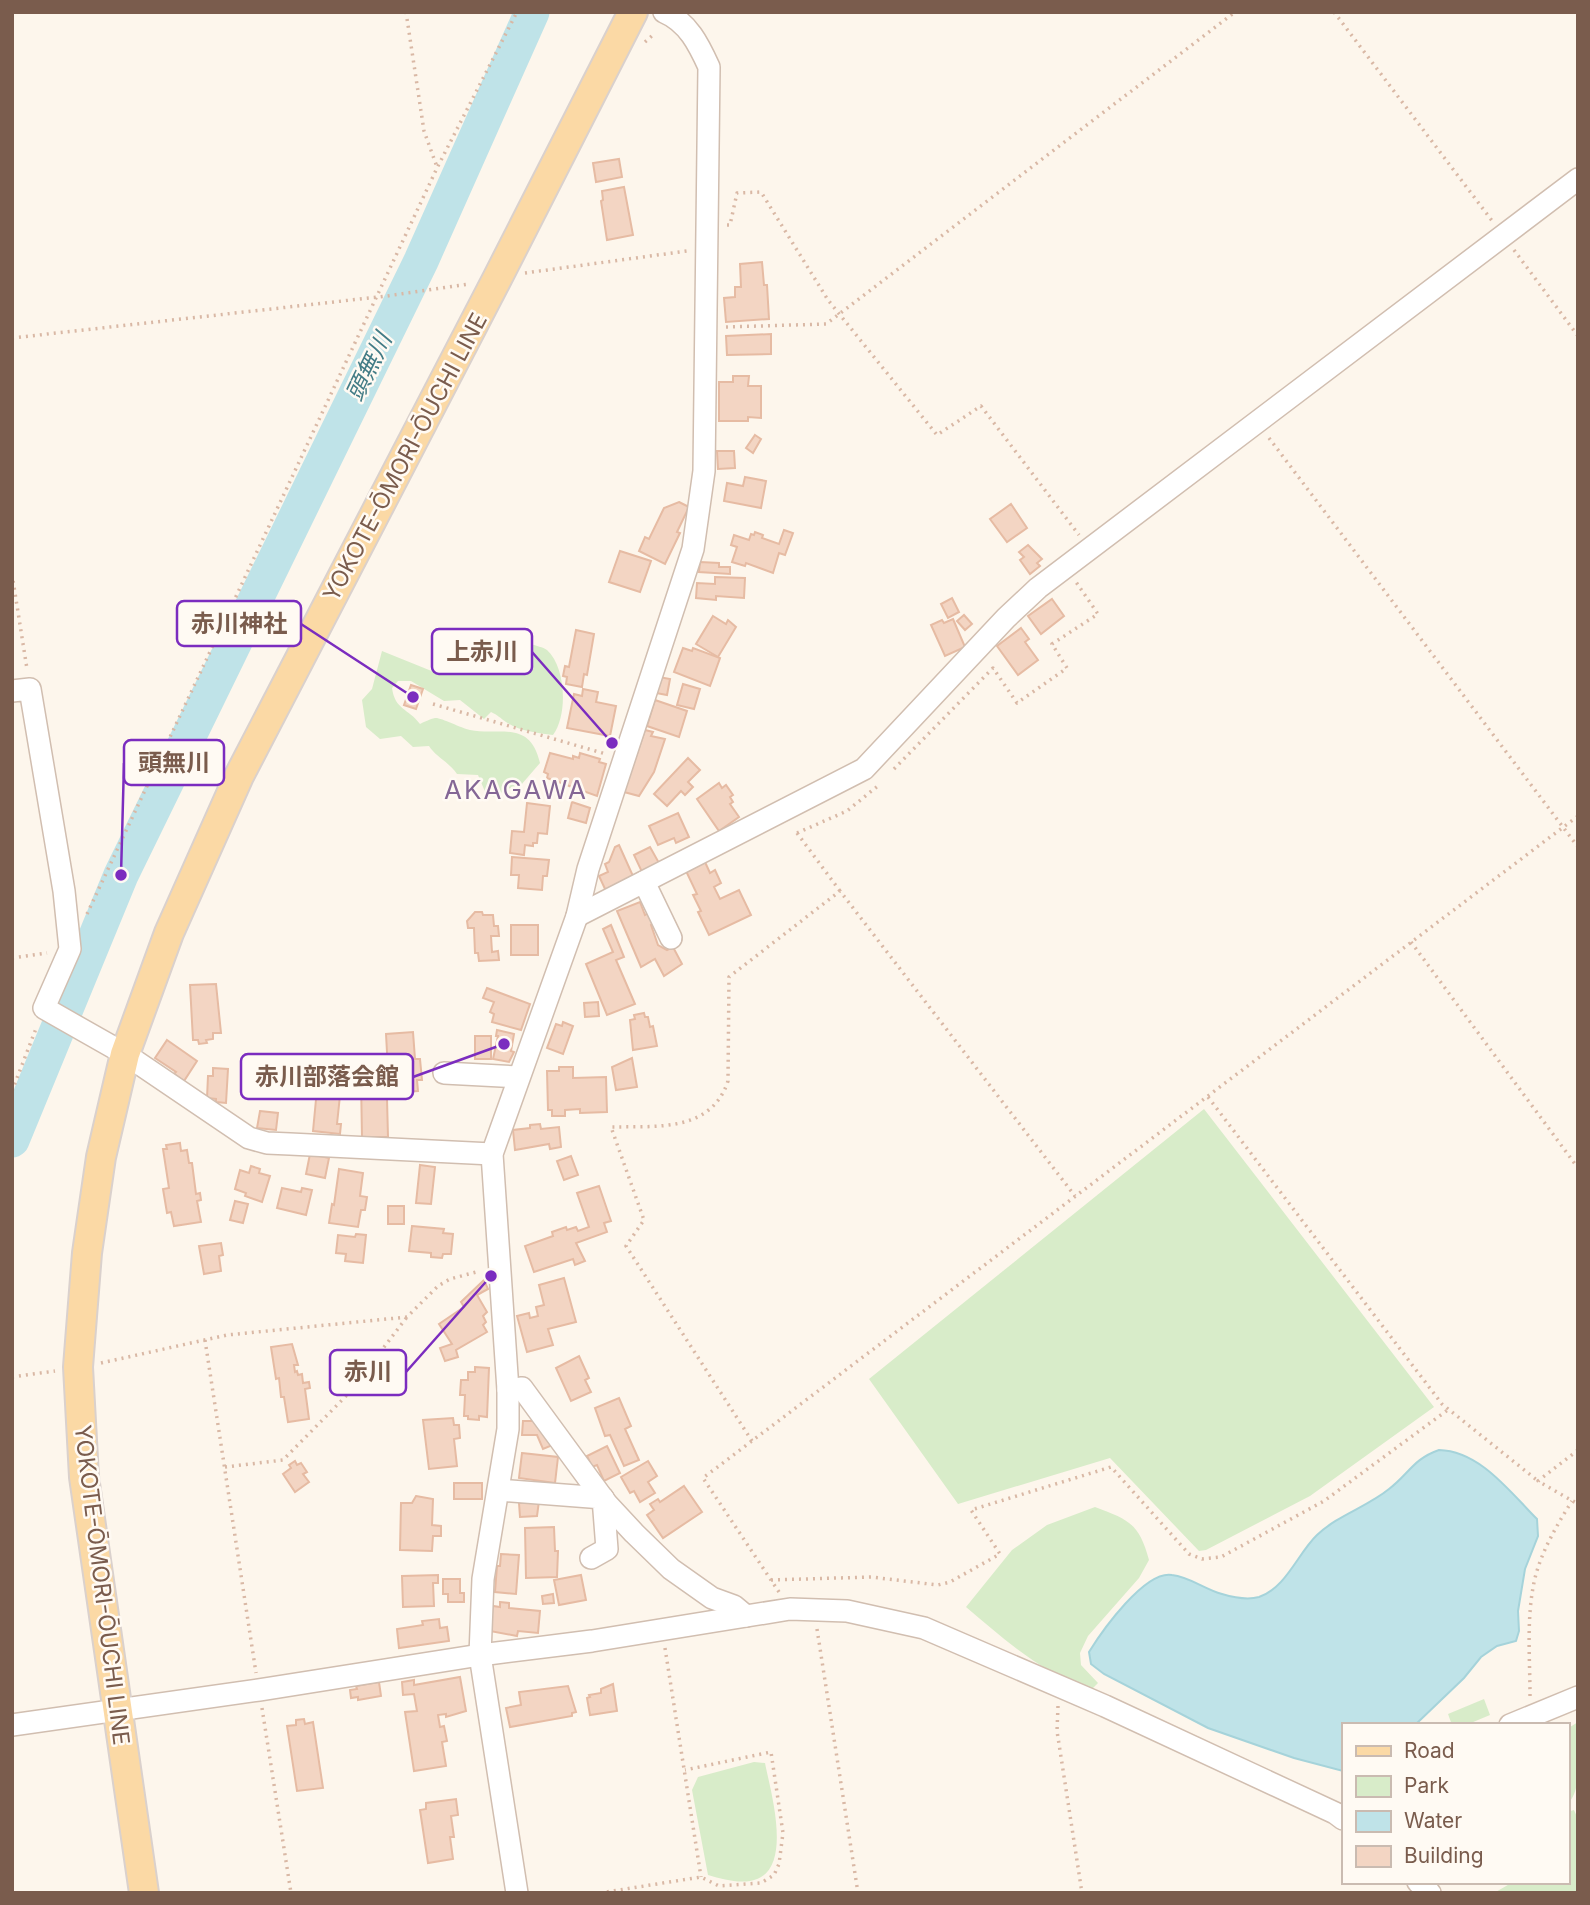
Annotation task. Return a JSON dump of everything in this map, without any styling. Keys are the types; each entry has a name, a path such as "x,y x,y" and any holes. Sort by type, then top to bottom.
{"main road":[{"name":"YOKOTE-ŌMORI-ŌUCHI LINE","path":"144,1893 84,1477 78,1367 87,1252 101,1157 125,1054 169,933 239,776 632,12"}],"street":[{"path":"517,1893 480,1655 483,1579 508,1429 508,1390 492,1154 576,916 588,869 692,549 704,471 709,67 696,38 673,16 664,12"},
{"path":"576,916 864,769 1006,618 1038,588 1578,179"},
{"path":"21,690 64,891 68,939 44,1008 125,1054 248,1138 267,1143 492,1154"},
{"path":"644,882 671,938"},
{"path":"444,1073 519,1077"},
{"path":"508,1390 522,1388 603,1498 671,1569 712,1598 734,1606 746,1616"},
{"path":"499,1490 603,1498"},
{"path":"591,1558 607,1549 603,1498"},
{"path":"12,1725 480,1655 593,1641 790,1609 847,1611 924,1628 1341,1813"},
{"path":"1514,1723 1578,1697"}],"path":[{"path":"406,12 424,131 438,168"},
{"path":"12,958 68,939 86,917 438,168 517,12"},
{"path":"706,327 826,324 1235,12"},
{"path":"1334,12 1578,336"},
{"path":"12,338 387,296 464,285 708,239 730,225 737,193 761,192 828,300 937,435 981,406 1090,549"},
{"path":"1258,422 1578,847"},
{"path":"888,775 993,668 1017,703 1067,668 1052,644 1098,614 1066,567"},
{"path":"12,574 21,690"},
{"path":"433,705 623,759"},
{"path":"879,784 847,811 797,833 1075,1196"},
{"path":"790,1609 703,1478 1578,816"},
{"path":"752,1441 626,1246 644,1220 611,1127 664,1126 706,1114 714,1107 723,1096 728,1081 729,976 840,891"},
{"path":"1411,942 1578,1168"},
{"path":"12,1091 44,1008"},
{"path":"1207,1097 1443,1404 1538,1481 1578,1504"},
{"path":"225,1467 283,1460 349,1393 407,1317 438,1286 450,1279 499,1266"},
{"path":"12,1377 78,1367 227,1335 407,1317"},
{"path":"205,1340 291,1893"},
{"path":"771,1580 871,1577 938,1585 950,1582 1000,1554 971,1510 1111,1468 1189,1555 1210,1560 1222,1557 1324,1501 1450,1409"},
{"path":"1538,1481 1578,1450"},
{"path":"1530,1716 1529,1632 1535,1579 1546,1545 1572,1500"},
{"path":"814,1609 858,1893"},
{"path":"662,1630 701,1877"},
{"path":"1059,1686 1057,1731 1082,1893"},
{"path":"600,1893 701,1877 719,1886 761,1883 775,1875 783,1833 771,1752 685,1770"}],"green space":[{"path":"531,644 547,650 561,679 563,704 553,735 517,728 491,712 484,719 460,700 444,701 411,681 398,681 392,688 399,705 420,724 438,718 470,730 512,732 529,740 540,763 521,785 494,797 486,794 478,775 457,774 429,746 413,747 401,736 380,739 366,727 362,700 372,689 382,651 439,674 457,662 477,671 494,662 513,663 519,649"},
{"path":"1204,1109 1434,1407 1310,1496 1206,1550 1199,1551 1110,1458 958,1504 869,1379"},
{"path":"1095,1507 1131,1525 1141,1538 1149,1560 1139,1578 1088,1636 1080,1653 1081,1665 1098,1683 1092,1689 1040,1665 966,1607 1012,1550 1047,1525"},
{"path":"1484,1699 1490,1715 1471,1723 1451,1723 1448,1714"},
{"path":"1578,1722 1578,1778 1569,1802 1569,1728"},
{"path":"754,1762 765,1763 775,1810 776,1848 772,1863 764,1875 750,1881 734,1881 708,1875 692,1790 698,1777"},
{"path":"1574,1810 1578,1819 1578,1893 1494,1893 1510,1884 1569,1884 1569,1811"}],"water":[{"path":"1439,1450 1468,1457 1493,1475 1537,1519 1538,1536 1525,1569 1518,1611 1519,1631 1516,1641 1497,1646 1481,1657 1464,1678 1417,1723 1342,1723 1342,1771 1294,1758 1208,1728 1104,1674 1091,1664 1089,1652 1104,1630 1125,1604 1149,1582 1161,1576 1172,1575 1226,1595 1259,1597 1277,1586 1310,1542 1325,1528 1380,1495 1430,1454"}],"building":[{"path":"619,159 622,177 596,182 593,163"},
{"path":"624,187 633,235 607,240 602,191"},
{"path":"762,262 764,285 767,285 769,319 726,322 724,298 735,297 735,287 741,287 740,264"},
{"path":"771,334 771,354 727,355 726,336"},
{"path":"733,376 749,376 748,386 761,386 761,418 719,421 719,382 733,382"},
{"path":"755,435 761,439 753,453 746,448"},
{"path":"717,451 734,451 735,468 718,469"},
{"path":"745,477 766,481 761,508 724,501 727,483 743,486"},
{"path":"679,502 689,507 665,564 639,551 645,537 649,539 664,508"},
{"path":"1011,504 1027,528 1007,542 990,519"},
{"path":"784,530 793,533 785,555 779,553 773,573 746,563 745,566 732,562 737,547 731,545 734,535 749,540 755,532 763,535 762,538 779,544"},
{"path":"1028,545 1042,559 1037,563 1040,566 1030,574 1020,560 1024,557 1019,552"},
{"path":"620,551 651,561 640,592 609,582"},
{"path":"700,562 719,563 719,567 730,567 730,574 699,572"},
{"path":"715,577 745,578 744,598 696,598 697,583 715,584"},
{"path":"952,598 959,612 948,618 941,604"},
{"path":"1052,599 1064,616 1041,634 1028,616"},
{"path":"964,615 972,624 965,630 957,621"},
{"path":"713,616 726,624 728,620 736,627 718,657 696,644"},
{"path":"953,619 965,647 945,656 931,625"},
{"path":"1021,628 1029,639 1025,642 1038,660 1018,675 997,646"},
{"path":"576,630 594,634 587,675 584,674 582,687 566,684 567,677 563,676 565,666 569,667"},
{"path":"683,648 692,651 693,648 720,658 710,686 674,672"},
{"path":"659,677 670,679 667,695 656,693"},
{"path":"683,684 700,689 694,709 677,705"},
{"path":"411,685 423,689 416,709 404,705"},
{"path":"583,689 598,692 596,702 616,706 610,736 567,728 574,694 582,696"},
{"path":"655,700 687,711 679,737 647,726"},
{"path":"645,730 653,732 651,736 665,739 654,772 639,796 624,792"},
{"path":"550,753 573,759 573,756 579,758 580,753 600,759 599,762 606,764 597,796 547,778 548,774 544,772"},
{"path":"688,758 700,770 688,782 693,787 685,795 681,791 667,806 654,794"},
{"path":"719,783 722,788 726,785 733,795 730,797 733,802 730,804 739,817 719,831 697,799"},
{"path":"572,802 590,808 586,823 568,818"},
{"path":"527,803 550,806 547,834 538,833 537,843 533,843 533,846 525,845 524,855 510,853 512,831 524,832"},
{"path":"678,813 689,837 676,843 674,838 658,845 649,826"},
{"path":"619,845 633,876 606,891 599,876 608,872 605,864"},
{"path":"650,847 659,863 642,872 634,855"},
{"path":"512,857 549,860 547,876 543,876 542,890 518,888 519,875 511,875"},
{"path":"705,862 710,873 715,870 721,883 714,887 720,899 739,890 751,915 709,935 693,895 697,894 686,871"},
{"path":"640,902 645,915 650,912 658,945 667,950 673,947 682,964 664,976 655,959 641,967 617,911"},
{"path":"475,912 493,915 499,936 491,936 492,952 498,951 499,960 479,961 478,953 475,953 474,928 468,928 467,921"},
{"path":"511,925 538,925 538,955 511,955"},
{"path":"611,925 624,957 616,960 635,1004 607,1015 586,964 613,952 603,929"},
{"path":"216,984 221,1033 213,1033 213,1039 199,1044 198,1040 193,1040 190,985"},
{"path":"487,988 530,1004 521,1030 492,1022 494,1014 490,1012 494,1002 483,998"},
{"path":"598,1002 599,1016 585,1017 584,1003"},
{"path":"644,1013 645,1017 648,1017 650,1027 653,1026 657,1046 633,1050 630,1020 635,1019 634,1015"},
{"path":"563,1022 573,1026 563,1054 547,1048 556,1024 562,1026"},
{"path":"497,1030 514,1034 511,1051 514,1052 509,1062 493,1059"},
{"path":"413,1032 415,1059 420,1059 422,1080 417,1080 418,1091 385,1093 384,1071 388,1070 386,1034"},
{"path":"475,1036 491,1036 491,1059 475,1059"},
{"path":"167,1040 197,1061 184,1081 155,1058"},
{"path":"632,1058 637,1087 616,1090 612,1067"},
{"path":"559,1067 573,1067 573,1078 606,1077 607,1112 580,1113 580,1109 565,1110 565,1116 552,1116 552,1110 548,1110 547,1071 559,1071"},
{"path":"213,1068 228,1069 226,1103 207,1098 208,1076 213,1076"},
{"path":"319,1068 344,1070 346,1087 341,1086 337,1124 341,1124 340,1134 313,1131"},
{"path":"377,1079 377,1099 387,1099 388,1137 362,1137 361,1080"},
{"path":"260,1111 278,1113 276,1130 257,1128"},
{"path":"540,1124 541,1129 559,1127 561,1147 550,1149 549,1144 515,1150 513,1130"},
{"path":"180,1143 181,1151 187,1150 189,1163 192,1163 196,1194 200,1193 201,1200 197,1201 201,1222 174,1226 171,1212 167,1213 163,1189 169,1188 163,1149 167,1149 166,1145"},
{"path":"310,1154 329,1158 325,1178 306,1174"},
{"path":"571,1156 578,1175 564,1180 557,1161"},
{"path":"420,1165 435,1167 431,1204 416,1203"},
{"path":"251,1166 260,1169 259,1173 270,1176 262,1202 235,1189 240,1170 249,1173"},
{"path":"339,1169 363,1173 360,1196 367,1197 358,1227 329,1223"},
{"path":"599,1186 611,1221 604,1223 607,1232 576,1243 585,1261 575,1265 573,1259 534,1272 525,1246 553,1236 552,1232 566,1227 567,1230 576,1227 578,1231 589,1227 577,1193"},
{"path":"282,1188 301,1192 302,1188 312,1190 306,1215 277,1208"},
{"path":"235,1201 248,1204 243,1223 230,1220"},
{"path":"388,1206 404,1206 404,1224 388,1224"},
{"path":"412,1226 444,1229 443,1233 453,1234 451,1254 443,1254 442,1258 431,1257 431,1253 409,1251"},
{"path":"356,1234 366,1235 363,1263 345,1261 346,1254 336,1253 338,1235 355,1237"},
{"path":"221,1243 221,1271 204,1274 199,1246"},
{"path":"564,1278 576,1322 548,1329 553,1345 527,1352 517,1316 529,1313 530,1318 538,1316 536,1307 544,1305 539,1285"},
{"path":"484,1280 488,1289 477,1295 487,1312 483,1316 486,1322 483,1325 487,1332 456,1350 458,1357 445,1361 440,1348 452,1344 439,1324 464,1307 461,1302"},
{"path":"292,1344 298,1365 294,1365 295,1372 302,1374 303,1383 309,1382 310,1388 305,1389 309,1419 288,1422 279,1378 276,1379 271,1347"},
{"path":"579,1356 589,1378 585,1380 591,1392 571,1401 556,1368"},
{"path":"475,1367 489,1368 487,1417 479,1416 479,1420 464,1416 465,1395 460,1395 461,1380 468,1380 468,1372 475,1372"},
{"path":"619,1398 631,1426 625,1429 639,1460 624,1466 610,1435 605,1436 595,1408"},
{"path":"453,1418 454,1425 459,1425 460,1438 454,1439 457,1466 429,1469 423,1420"},
{"path":"523,1421 543,1421 555,1444 543,1449 537,1435 522,1435"},
{"path":"607,1446 620,1473 604,1481 597,1465 592,1467 587,1456"},
{"path":"522,1453 558,1457 555,1483 519,1478"},
{"path":"295,1461 297,1465 301,1463 307,1472 303,1474 309,1482 295,1492 283,1474"},
{"path":"648,1461 657,1476 648,1482 655,1493 640,1502 634,1491 630,1493 621,1477"},
{"path":"454,1483 482,1483 482,1499 454,1499"},
{"path":"684,1486 702,1512 663,1538 647,1515 654,1510 650,1504 658,1499 660,1502"},
{"path":"416,1496 433,1499 432,1525 441,1526 441,1536 433,1536 432,1551 400,1550 401,1503 412,1503"},
{"path":"539,1501 537,1516 520,1517 519,1503"},
{"path":"554,1527 555,1551 558,1551 557,1577 526,1578 525,1528"},
{"path":"501,1554 519,1555 516,1594 495,1592"},
{"path":"438,1575 438,1583 433,1583 434,1606 403,1607 402,1576"},
{"path":"581,1575 586,1600 559,1605 554,1580"},
{"path":"443,1579 460,1579 460,1593 464,1593 464,1602 448,1602 448,1594 443,1594"},
{"path":"553,1594 554,1603 543,1604 542,1596"},
{"path":"500,1602 509,1603 509,1608 540,1611 538,1633 518,1631 517,1636 490,1631 493,1606 500,1607"},
{"path":"439,1619 440,1628 447,1627 449,1641 399,1648 397,1629 423,1625 422,1621"},
{"path":"460,1677 466,1711 446,1717 446,1714 438,1715 447,1741 442,1742 446,1766 414,1771 405,1712 417,1711 414,1694 403,1695 402,1682 414,1680 414,1685"},
{"path":"379,1682 381,1696 358,1700 358,1697 351,1698 350,1690 357,1689 356,1686"},
{"path":"613,1684 617,1711 590,1715 587,1698 589,1695 601,1693 601,1689"},
{"path":"568,1686 576,1712 572,1713 572,1716 510,1727 506,1708 521,1705 519,1692"},
{"path":"304,1719 305,1724 313,1722 323,1788 297,1791 287,1726 296,1725 296,1720"},
{"path":"456,1799 458,1815 451,1816 453,1859 428,1863 420,1810 426,1809 426,1803"}],"waterway":[{"name":"頭無川","path":"12,1140 121,875 421,261 532,12"}],"place":[{"name":"赤川神社","path":"413,697"},
{"name":"上赤川","path":"612,743"},
{"name":"頭無川","path":"121,875"},
{"name":"赤川部落会館","path":"504,1044"},
{"name":"赤川","path":"491,1276"}],"district":[{"name":"AKAGAWA","path":"516,790"}]}
